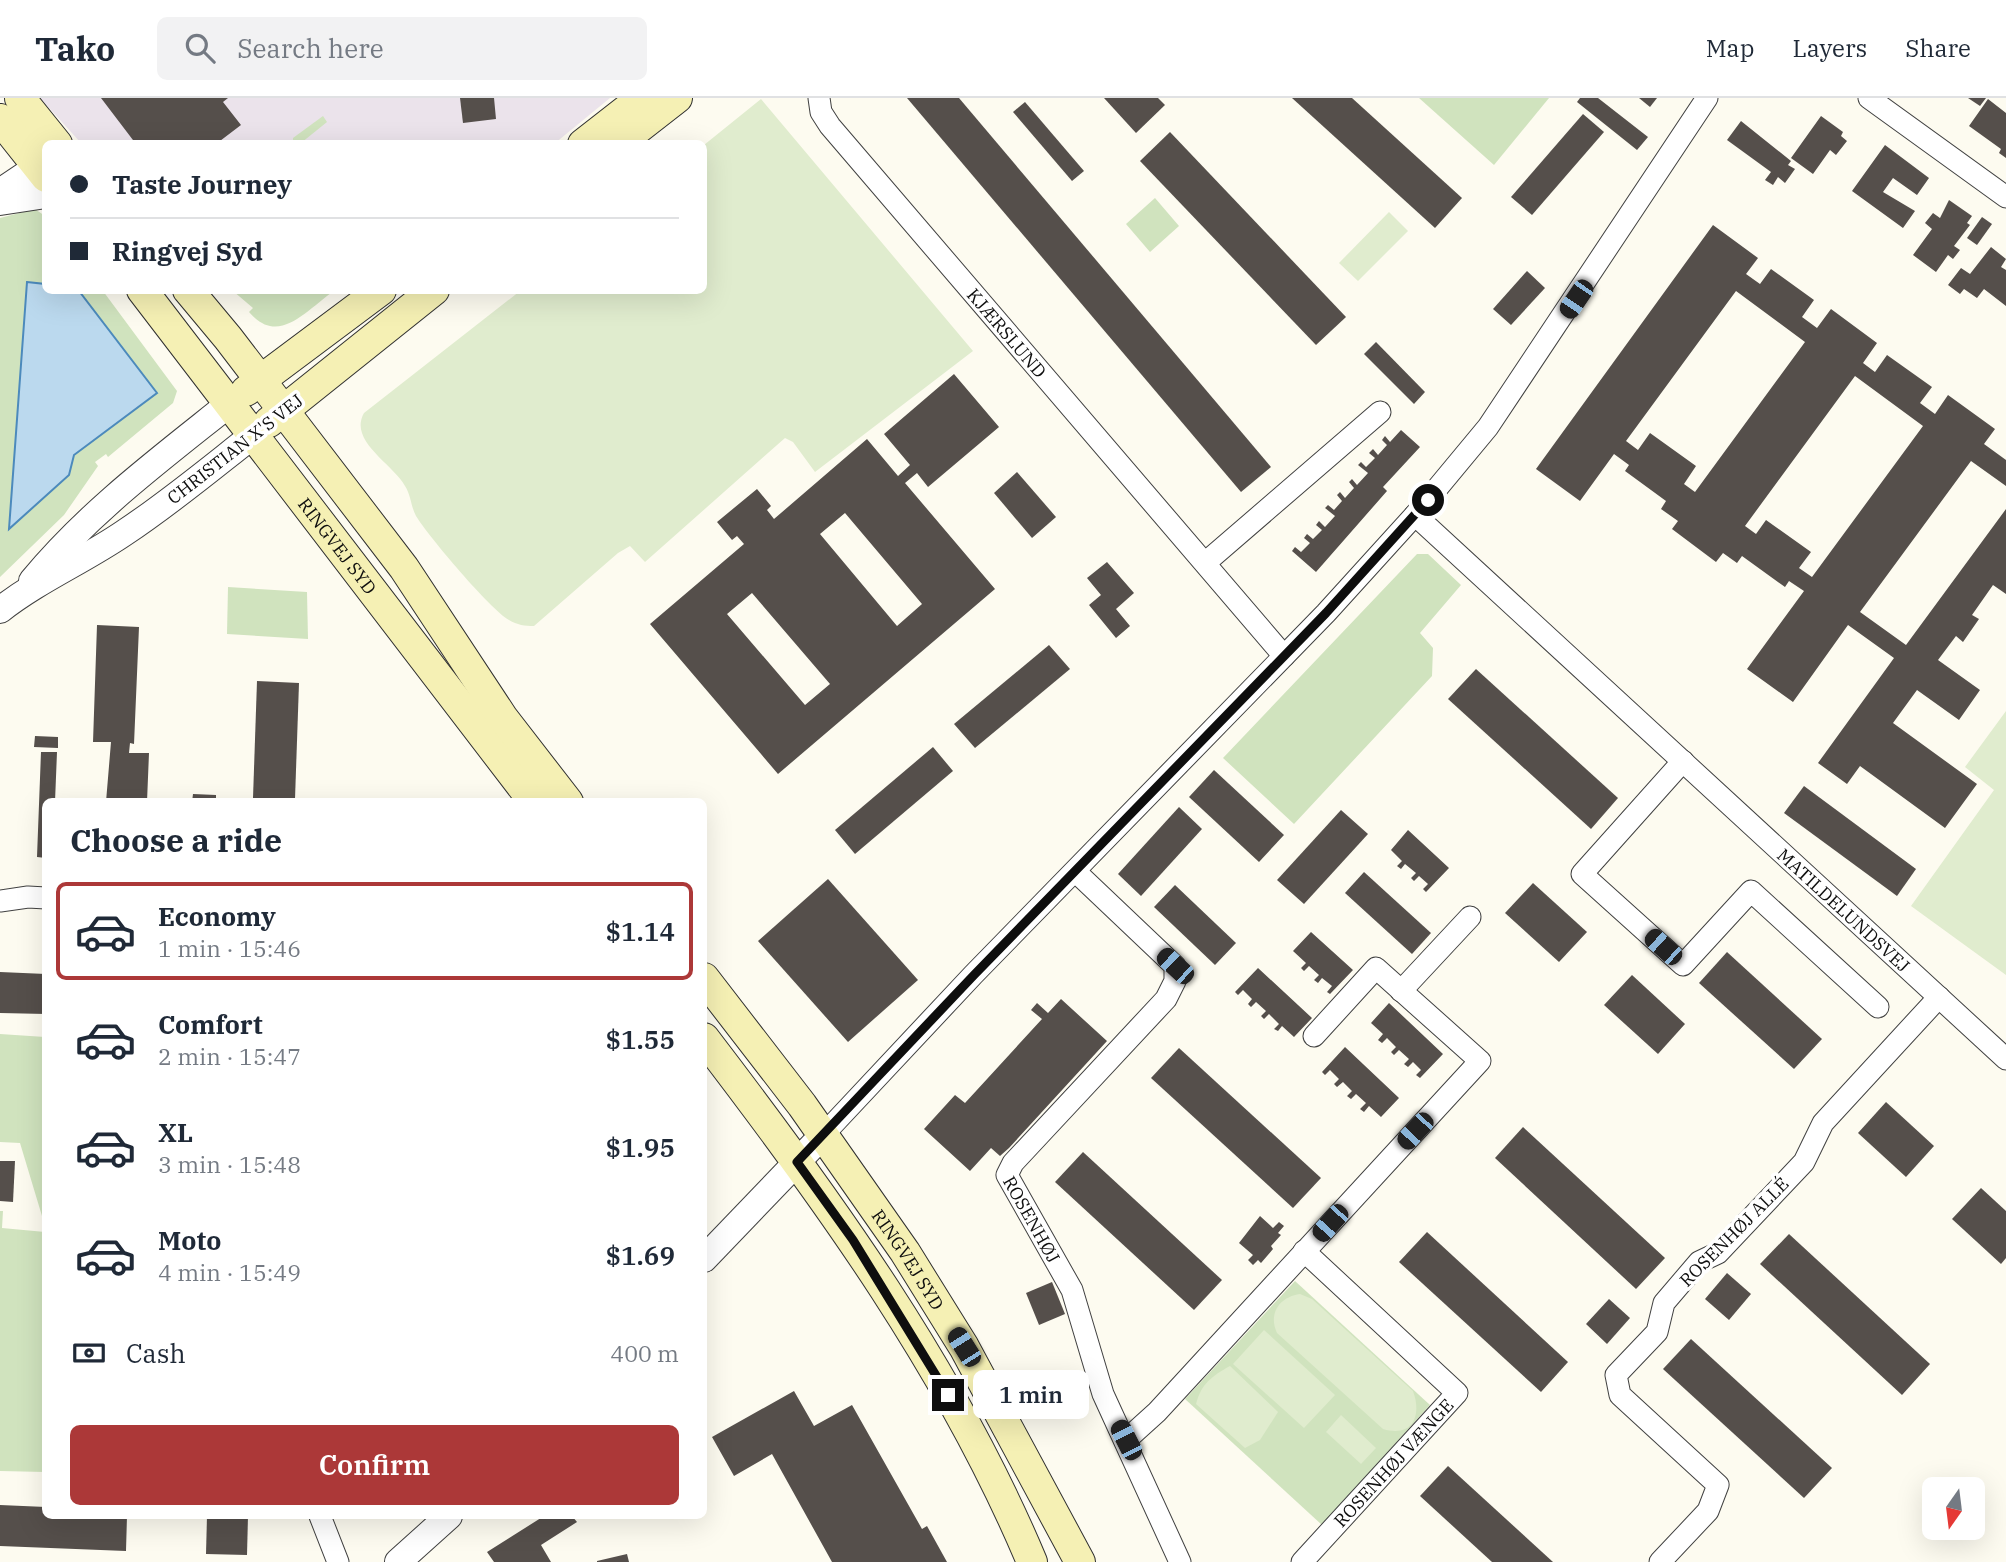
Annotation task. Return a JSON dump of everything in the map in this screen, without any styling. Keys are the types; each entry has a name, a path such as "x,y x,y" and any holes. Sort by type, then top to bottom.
{"main road":[{"path":"20,98 54,140"},
{"path":"588,140 642,98"},
{"path":"623,140 677,98"},
{"path":"0,119 42,176"},
{"name":"RINGVEJ SYD","path":"145,294 531,798"},
{"path":"191,294 404,568 503,718 565,798"},
{"name":"CHRISTIAN X'S VEJ","path":"229,404 376,294"},
{"name":"CHRISTIAN X'S VEJ","path":"253,436 428,294"},
{"name":"RINGVEJ SYD","path":"707,982 824,1135 905,1252 964,1347 1080,1562"},
{"name":"RINGVEJ SYD","path":"707,1042 853,1240 912,1333 965,1426 1027,1553"}],"street":[{"name":"KJÆRSLUND","path":"819,98 821,112 840,138 1284,656"},
{"path":"707,1256 974,975 1284,656 1415,515 1488,427 1707,98"},
{"path":"1873,99 2006,197"},
{"path":"0,192 42,177"},
{"path":"0,202 42,178"},
{"name":"CHRISTIAN X'S VEJ","path":"24,591 64,542 100,508 229,404"},
{"path":"1205,563 1380,412"},
{"name":"CHRISTIAN X'S VEJ","path":"0,610 24,591 74,565 125,532 253,436"},
{"name":"MATILDELUNDSVEJ","path":"1415,515 2006,1059"},
{"path":"1683,761 1582,874 1683,965 1751,891 1878,1007"},
{"name":"ROSENHØJ","path":"1076,872 1175,966 1175,981 1166,999 1013,1163 1007,1175 1072,1290 1103,1394 1180,1562"},
{"path":"0,901 42,898"},
{"path":"1401,991 1470,916"},
{"path":"1126,1440 1157,1412 1480,1062 1376,968 1314,1036"},
{"name":"ROSENHØJ ALLÉ","path":"1660,1562 1708,1511 1718,1485 1620,1395 1616,1375 1657,1332 1664,1303 1699,1262 1718,1253 1804,1162 1823,1123 1939,997"},
{"name":"ROSENHØJ VÆNGE","path":"1302,1562 1457,1393 1304,1251"},
{"path":"321,1519 338,1562"},
{"path":"398,1562 446,1519"}],"shaded area":[{"path":"40,98 610,98 559,140 78,140"}],"green space":[{"path":"1419,98 1549,98 1494,165"},
{"path":"761,99 973,351 815,472 793,442 785,438 645,562 630,546 618,553 534,626 512,622 475,588 423,526 414,512 405,486 367,443 361,423 364,413 516,294 707,294 707,143"},
{"path":"323,116 327,122 305,140 293,138"},
{"path":"1155,198 1179,226 1150,252 1126,224"},
{"path":"35,209 42,214 42,284 26,283 69,475 74,455 156,393 81,294 105,294 177,391 173,403 108,457 106,454 95,462 98,466 64,515 0,577 0,218"},
{"path":"1389,212 1408,231 1358,281 1339,263"},
{"path":"237,294 330,294 303,315 282,326 260,322 249,312 253,308"},
{"path":"1417,554 1428,554 1461,585 1420,633 1433,648 1432,676 1294,824 1223,758"},
{"path":"228,587 307,592 308,639 227,634"},
{"path":"2006,711 2006,975 1911,906 1994,790 1965,767"},
{"path":"0,1034 42,1037 42,1216 20,1143 0,1142"},
{"path":"0,1211 3,1211 2,1228 42,1232 42,1472 0,1471"},
{"path":"1295,1281 1430,1405 1322,1525 1185,1399"},
{"path":"1300,1294 1312,1299 1413,1391 1416,1400 1415,1416 1408,1427 1393,1431 1383,1429 1277,1333 1274,1319 1277,1308 1286,1299"},
{"path":"1264,1330 1335,1395 1304,1428 1233,1364"},
{"path":"1230,1366 1278,1412 1260,1440 1245,1448 1196,1404 1208,1381"},
{"path":"1341,1415 1376,1448 1361,1464 1326,1432"}],"water":[{"path":"27,282 42,284 42,294 81,294 157,393 74,455 69,475 9,529"}],"building":[{"path":"101,98 228,98 223,102 241,125 221,140 133,140"},
{"path":"460,98 494,98 496,119 463,123"},
{"path":"907,98 959,98 1271,467 1241,492"},
{"path":"1104,98 1158,98 1165,105 1136,133"},
{"path":"1292,98 1352,98 1462,198 1435,228"},
{"path":"1580,98 1598,98 1648,137 1637,150 1577,102"},
{"path":"1639,98 1657,98 1650,107"},
{"path":"1968,98 1986,98 1980,106"},
{"path":"1988,99 2006,113 2006,158 1999,153 2001,149 1969,126"},
{"path":"1025,102 1084,171 1072,181 1013,112"},
{"path":"1583,114 1604,132 1532,215 1511,197"},
{"path":"1821,116 1843,132 1841,136 1847,141 1836,155 1830,150 1813,174 1791,158"},
{"path":"1741,121 1791,161 1788,165 1795,169 1785,183 1778,177 1773,185 1765,180 1771,172 1727,140"},
{"path":"1170,132 1346,317 1316,345 1140,161"},
{"path":"1885,145 1929,178 1917,195 1893,178 1883,192 1915,211 1903,228 1852,191"},
{"path":"1949,200 1972,216 1967,223 1970,225 1954,246 1960,250 1953,259 1948,255 1936,272 1913,255 1932,229 1925,223 1933,213 1940,218"},
{"path":"1982,217 1992,224 1977,245 1967,238"},
{"path":"1713,225 1758,258 1746,274 1760,284 1771,269 1814,300 1802,317 1817,328 1831,309 1877,343 1863,363 1875,372 1887,355 1932,387 1920,403 1935,414 1948,395 1995,429 1984,444 2006,460 2006,486 1971,461 1860,612 1906,645 2006,509 2006,594 1993,585 1972,615 1979,619 1963,642 1956,636 1938,660 1980,690 1959,720 1917,690 1893,723 1977,784 1945,828 1860,766 1847,784 1818,763 1894,658 1848,625 1793,702 1747,669 1804,591 1789,581 1785,587 1742,556 1737,563 1723,553 1716,562 1672,529 1678,521 1661,509 1666,501 1625,471 1629,465 1614,454 1580,501 1536,469","holes":["1736,291 1805,342 1695,492 1684,484 1696,466 1650,433 1638,450 1626,441","1855,376 1923,426 1812,577 1799,568 1811,552 1766,520 1756,534 1745,526"]},
{"path":"1991,247 2006,259 2001,267 2006,270 2006,306 1984,289 1977,298 1964,289 1960,294 1948,285 1961,268 1970,274"},
{"path":"1527,271 1545,288 1511,325 1493,309"},
{"path":"1376,342 1425,392 1414,404 1364,354"},
{"path":"954,374 999,427 928,487 917,473 905,483 995,589 778,774 650,624 744,544 737,536 732,540 717,522 757,489 771,506 767,510 774,519 867,439 898,476 910,465 884,434","holes":["845,513 922,604 897,626 820,534","752,593 830,684 805,705 727,614"]},
{"path":"1401,430 1420,447 1383,487 1387,491 1316,572 1292,551 1295,547 1301,552 1310,543 1304,538 1307,534 1313,539 1322,530 1316,525 1319,521 1325,527 1335,516 1325,508 1328,505 1334,510 1342,501 1337,495 1340,492 1345,498 1354,488 1349,482 1352,479 1357,485 1368,473 1358,465 1361,462 1366,467 1375,458 1369,453 1373,449 1378,455 1387,445 1382,440 1385,436 1390,442"},
{"path":"1017,472 1056,517 1032,538 994,493"},
{"path":"1107,562 1134,593 1116,609 1130,626 1116,638 1089,605 1101,595 1087,578"},
{"path":"97,625 139,627 134,744 130,743 129,753 149,753 147,798 106,798 111,742 93,742"},
{"path":"1049,645 1070,669 975,748 954,724"},
{"path":"1476,669 1618,798 1591,829 1448,699"},
{"path":"257,681 299,683 295,798 253,798"},
{"path":"35,736 58,737 58,748 34,747"},
{"path":"933,747 953,771 855,854 835,830"},
{"path":"41,752 57,752 55,798 42,798 42,858 37,857"},
{"path":"1214,770 1284,835 1259,862 1189,797"},
{"path":"1804,786 1916,869 1897,896 1784,813"},
{"path":"193,794 216,795 216,798 192,798"},
{"path":"1179,807 1202,829 1141,896 1118,874"},
{"path":"1341,810 1368,834 1304,904 1277,880"},
{"path":"1408,830 1449,868 1426,892 1423,889 1428,884 1419,876 1414,881 1411,878 1416,873 1405,864 1401,869 1397,866 1402,861 1391,850"},
{"path":"1364,872 1431,933 1412,954 1345,893"},
{"path":"828,879 918,980 848,1042 758,941"},
{"path":"1533,883 1587,932 1559,962 1505,913"},
{"path":"1175,885 1236,943 1215,965 1154,907"},
{"path":"1311,932 1353,970 1330,994 1327,992 1332,986 1322,978 1318,983 1314,980 1319,975 1309,966 1304,971 1301,968 1306,963 1293,951"},
{"path":"1727,952 1822,1039 1794,1069 1699,983"},
{"path":"1258,968 1312,1018 1294,1037 1282,1026 1278,1031 1274,1029 1279,1024 1269,1014 1264,1019 1261,1016 1266,1011 1256,1002 1251,1007 1248,1004 1252,999 1243,990 1238,995 1235,992"},
{"path":"0,972 42,974 42,1014 0,1013"},
{"path":"1632,975 1685,1024 1658,1054 1604,1005"},
{"path":"1061,999 1107,1041 1009,1148 1000,1156 991,1148 970,1171 924,1129 955,1095 965,1103 1042,1019 1031,1010 1037,1003 1048,1013"},
{"path":"1389,1003 1443,1054 1420,1078 1416,1075 1421,1070 1413,1062 1408,1067 1404,1064 1409,1059 1399,1050 1394,1055 1391,1052 1396,1047 1387,1038 1382,1043 1378,1040 1383,1034 1371,1023"},
{"path":"1345,1047 1399,1098 1381,1117 1369,1106 1364,1112 1360,1109 1366,1103 1356,1094 1351,1099 1347,1096 1352,1091 1343,1082 1337,1087 1334,1084 1339,1079 1330,1070 1325,1075 1322,1072"},
{"path":"1179,1048 1321,1178 1293,1208 1151,1078"},
{"path":"1886,1102 1934,1146 1906,1177 1858,1133"},
{"path":"1523,1127 1665,1258 1636,1289 1495,1158"},
{"path":"1083,1152 1222,1280 1194,1310 1055,1182"},
{"path":"0,1161 15,1161 13,1202 0,1201"},
{"path":"1981,1188 2006,1211 2006,1258 2001,1264 1952,1219"},
{"path":"1260,1216 1273,1228 1279,1222 1284,1226 1278,1233 1281,1235 1271,1246 1273,1249 1261,1263 1258,1260 1253,1265 1248,1260 1253,1255 1239,1243"},
{"path":"1427,1232 1568,1362 1541,1392 1399,1262"},
{"path":"1789,1234 1930,1364 1902,1395 1760,1264"},
{"path":"1727,1273 1751,1294 1729,1320 1705,1299"},
{"path":"1052,1282 1065,1314 1039,1325 1026,1293"},
{"path":"1609,1299 1630,1318 1607,1344 1586,1324"},
{"path":"1691,1339 1832,1468 1804,1498 1663,1369"},
{"path":"794,1391 814,1426 852,1405 922,1529 927,1526 947,1562 832,1562 772,1454 734,1476 712,1437"},
{"path":"1448,1466 1553,1562 1492,1562 1420,1496"},
{"path":"0,1505 42,1507 42,1519 127,1519 126,1551 0,1546"},
{"path":"207,1519 248,1519 247,1555 206,1554"},
{"path":"539,1519 574,1519 577,1522 541,1545 551,1562 494,1562 487,1552"},
{"path":"627,1554 629,1562 597,1562 597,1561"}],"route":[{"path":"948,1395 853,1240 797,1162 974,975 1326,613 1428,500"}]}
